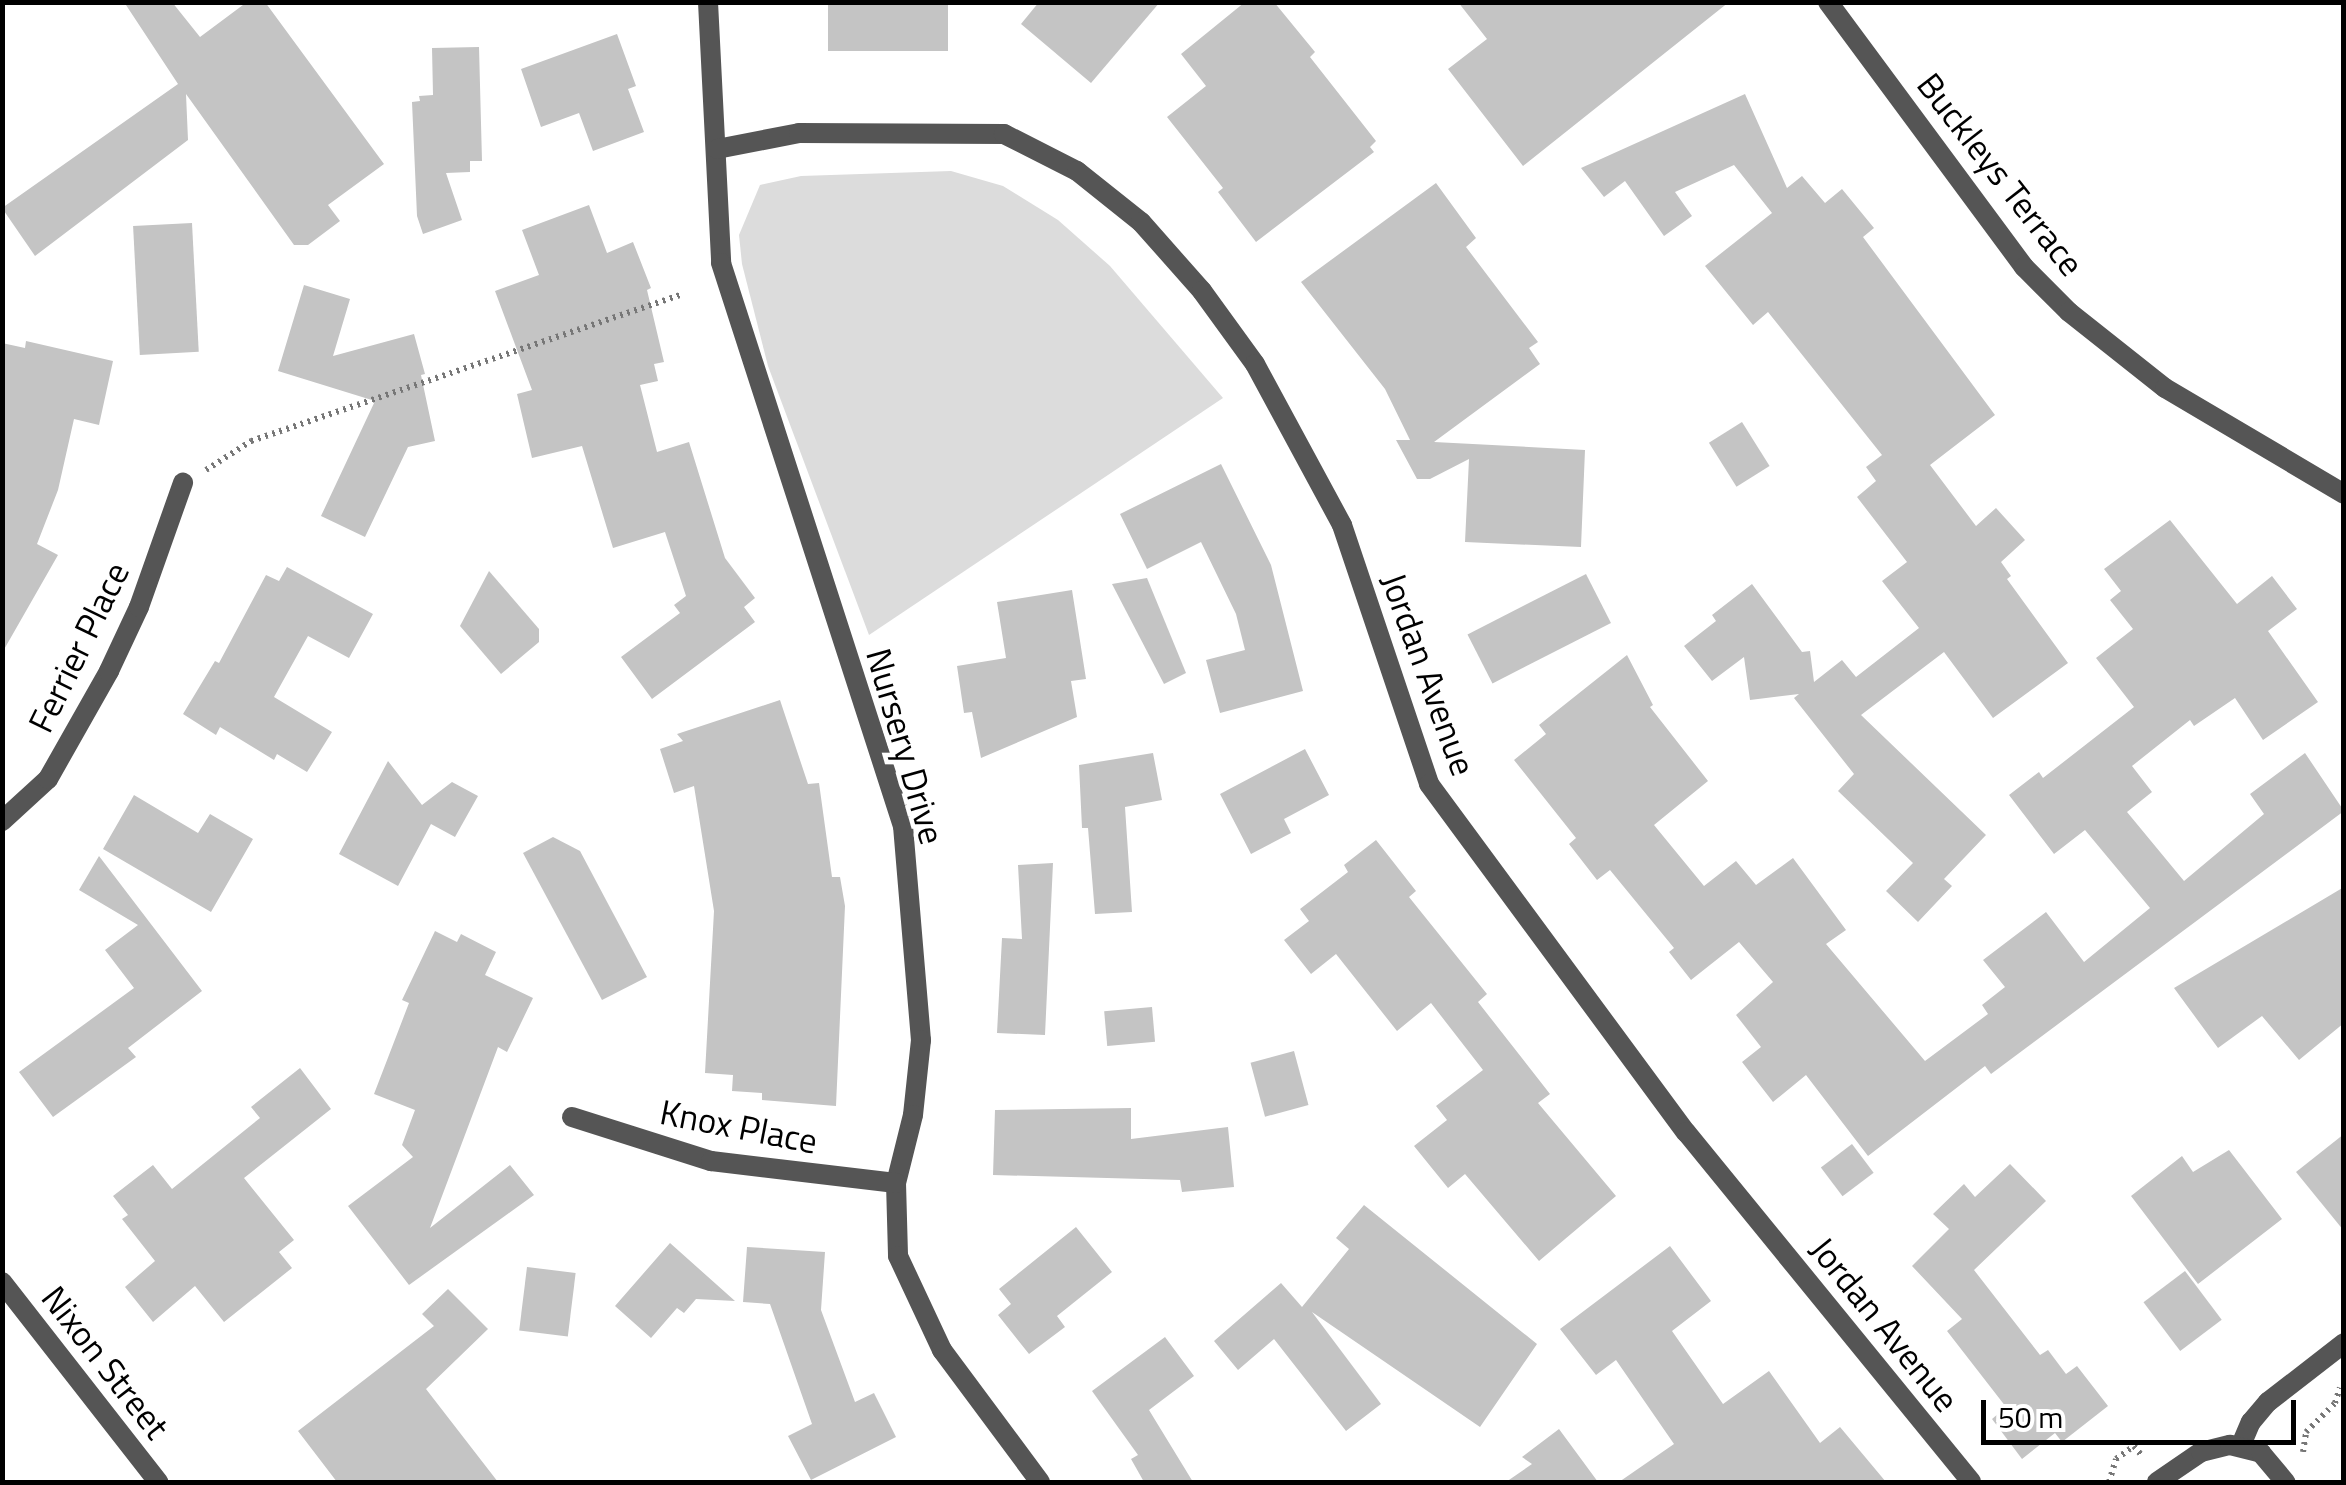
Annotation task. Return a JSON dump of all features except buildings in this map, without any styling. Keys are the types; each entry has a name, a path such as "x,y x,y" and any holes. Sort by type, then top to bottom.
{"street":[{"name":"Nursery Drive","path":"708,2 721,263 902,826 921,1040 913,1114 896,1183 898,1256 942,1350 1040,1482"},
{"name":"Buckleys Terrace","path":"1828,2 2024,266 2069,312 2165,388 2344,494"},
{"name":"Jordan Avenue","path":"718,149 799,133 1004,134 1077,171 1141,222 1202,291 1255,364 1342,526 1428,784 1686,1132 1971,1482"},
{"name":"Ferrier Place","path":"2,821 48,779 110,671 139,606 183,484"},
{"name":"Knox Place","path":"572,1117 711,1161 896,1183"},
{"name":"Nixon Street","path":"2,1282 158,1482"},
{"path":"2242,1446 2250,1422 2268,1402 2344,1344"},
{"path":"2157,1482 2201,1452 2242,1446 2260,1453 2285,1482"}],"path":[{"path":"183,484 251,442 683,294"},
{"path":"2309,1466 2302,1448 2306,1432 2335,1403 2338,1393"},
{"path":"2298,1422 2306,1432"},
{"path":"2109,1482 2116,1460 2134,1446 2146,1462"}],"shaded area":[{"path":"951,171 1003,186 1058,220 1110,266 1223,398 869,635 768,366 742,264 739,235 760,185 801,176"}]}
